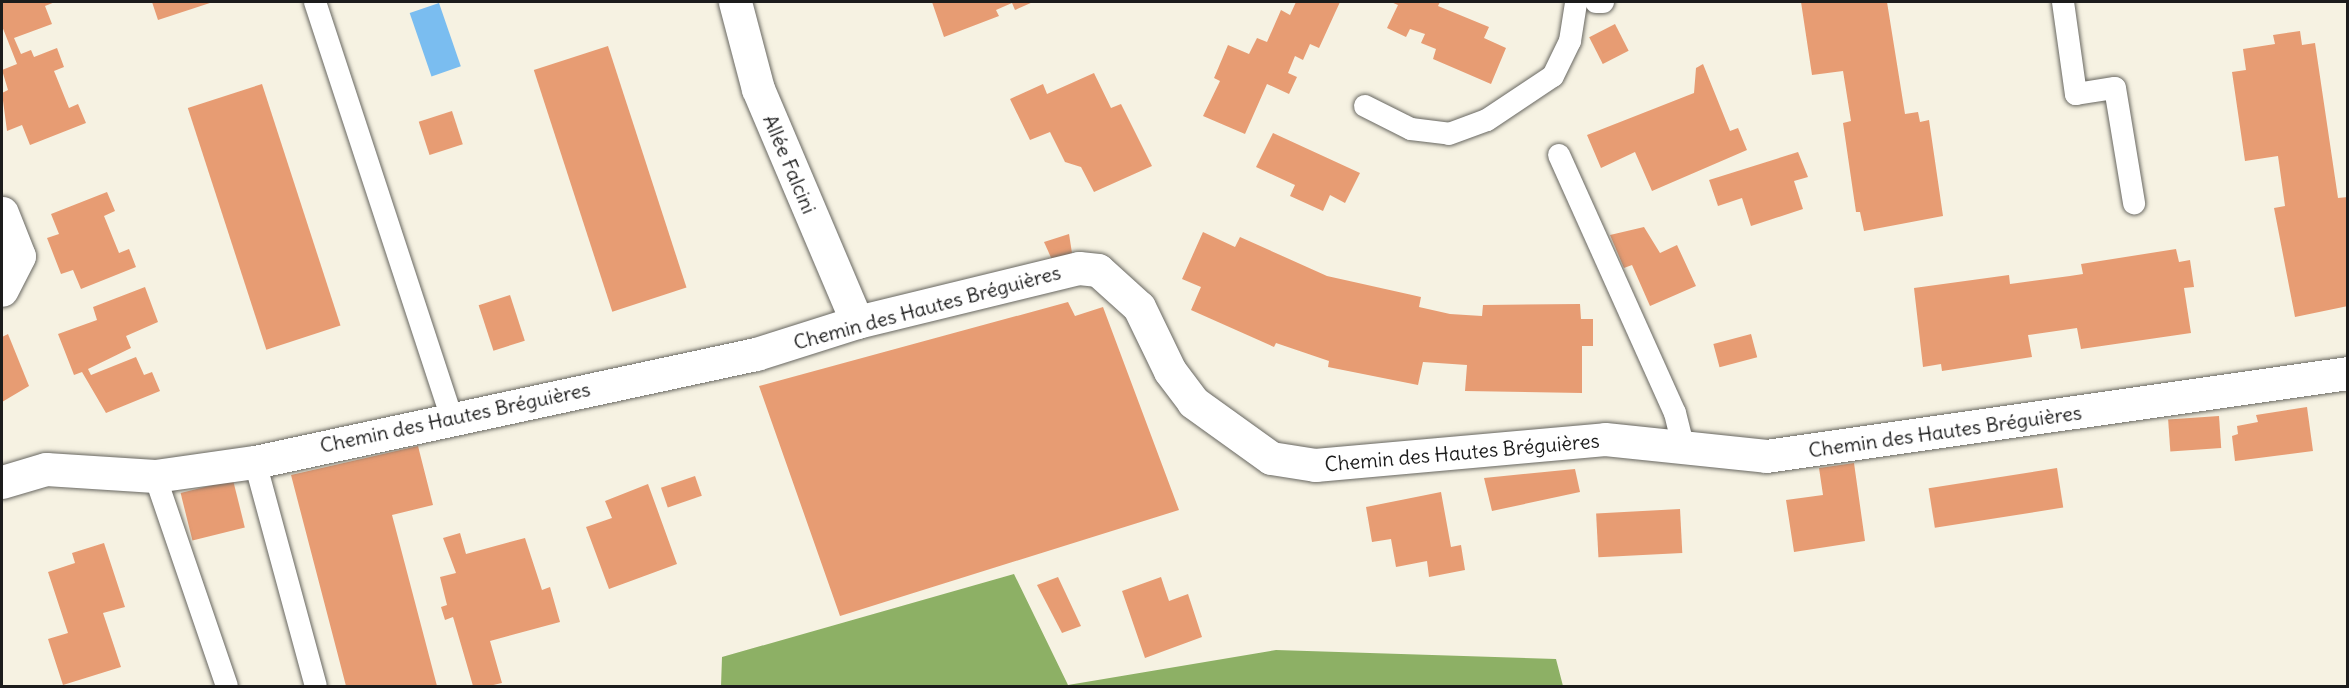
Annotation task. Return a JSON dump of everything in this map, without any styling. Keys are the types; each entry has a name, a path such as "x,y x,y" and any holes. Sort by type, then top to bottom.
{"street":[{"name":"Allée Falcini","path":"735,2 758,88 857,322"},
{"path":"2,213 19,256 2,290"},
{"name":"Chemin des Hautes Bréguières","path":"2,482 46,469 155,476 255,462 451,416 756,354 857,322 1052,273 1098,270 1139,307 1170,371 1193,402 1271,458 1316,465 1385,462 1605,439 1766,456 2348,373"}],"lane":[{"path":"315,2 451,416"},
{"path":"1365,106 1411,129 1449,134 1487,120 1553,76 1570,41 1575,2"},
{"path":"1596,2 1603,2"},
{"path":"2063,2 2076,94 2115,88 2134,203"},
{"path":"1559,155 1675,413 1683,446"},
{"path":"255,462 316,687"},
{"path":"155,476 227,687"}],"green space":[{"path":"1014,574 1068,685 1276,650 1556,659 1563,686 721,686 722,657"}],"water":[{"path":"439,3 461,66 432,76 410,13"}],"building":[{"path":"2,2 55,2 45,6 52,24 14,38 21,54 31,50 34,57 57,48 64,67 54,71 69,108 78,104 86,123 30,145 22,125 7,131 2,93 8,90 2,70 17,64 2,26"},
{"path":"152,2 213,2 158,20"},
{"path":"932,2 1033,2 1015,10 1012,3 996,10 999,16 944,37"},
{"path":"1296,2 1340,2 1319,48 1310,44 1303,60 1295,56 1288,73 1297,77 1289,94 1267,84 1245,134 1203,116 1220,81 1214,78 1228,45 1249,54 1257,38 1267,42 1281,10 1290,15"},
{"path":"1391,2 1440,2 1438,6 1489,27 1484,38 1506,48 1491,84 1433,59 1436,49 1421,43 1425,34 1410,29 1406,37 1387,28 1398,5"},
{"path":"1801,2 1887,2 1905,114 1918,112 1920,122 1929,120 1943,216 1864,231 1860,212 1856,212 1843,123 1851,121 1843,71 1812,75"},
{"path":"1615,24 1629,51 1603,64 1589,37"},
{"path":"2300,31 2302,45 2315,43 2338,198 2348,197 2348,306 2295,317 2274,208 2285,206 2278,156 2245,161 2232,72 2246,70 2243,49 2275,44 2273,35"},
{"path":"608,46 686,288 612,312 534,70"},
{"path":"1703,64 1730,131 1738,128 1747,150 1652,191 1635,152 1601,168 1587,135 1694,93 1696,68"},
{"path":"1094,73 1111,108 1121,104 1152,166 1094,192 1081,167 1065,162 1050,132 1030,140 1010,99 1043,84 1047,94"},
{"path":"262,84 340,326 266,350 188,108"},
{"path":"452,111 463,144 430,155 419,122"},
{"path":"1273,133 1360,173 1345,203 1330,195 1323,211 1290,196 1295,185 1256,167"},
{"path":"1798,152 1808,177 1794,181 1803,209 1751,226 1742,198 1718,206 1709,180"},
{"path":"107,192 115,211 104,216 119,253 129,249 136,267 81,289 73,270 61,274 47,238 59,234 51,214"},
{"path":"1644,227 1660,253 1677,245 1696,286 1650,306 1632,265 1624,268 1610,235"},
{"path":"1203,232 1235,247 1240,237 1327,276 1421,297 1419,307 1450,314 1482,316 1483,305 1580,304 1581,319 1593,319 1593,346 1582,346 1582,393 1465,391 1467,365 1423,362 1418,385 1328,367 1329,361 1276,343 1274,347 1191,310 1201,287 1182,279"},
{"path":"1069,234 1072,253 1053,262 1044,242"},
{"path":"2176,249 2179,262 2190,260 2194,287 2184,288 2191,333 2081,349 2077,328 2028,335 2032,357 1942,371 1941,364 1923,367 1914,288 2009,275 2010,284 2070,276 2083,274 2081,264"},
{"path":"145,287 158,322 126,336 131,348 88,369 91,375 136,357 144,375 152,372 160,391 106,413 82,372 74,375 58,334 97,320 93,307"},
{"path":"510,295 525,341 493,351 479,305"},
{"path":"1068,302 1075,316 1103,307 1179,510 840,616 759,386"},
{"path":"8,334 29,386 2,402 2,337"},
{"path":"1751,334 1757,357 1720,367 1713,344"},
{"path":"2307,407 2313,451 2235,461 2232,436 2238,434 2237,426 2258,422 2256,415"},
{"path":"2219,416 2221,448 2170,451 2168,420"},
{"path":"418,446 433,505 392,515 437,686 346,686 291,475"},
{"path":"1854,463 1865,541 1794,552 1786,500 1823,495 1819,468"},
{"path":"2057,468 2063,508 1935,528 1929,488"},
{"path":"1575,469 1580,492 1492,511 1484,478"},
{"path":"695,476 702,496 668,508 661,488"},
{"path":"233,480 245,528 192,541 181,493"},
{"path":"648,484 677,564 609,589 586,527 612,518 605,501"},
{"path":"1441,492 1451,547 1461,545 1465,570 1429,577 1427,561 1396,567 1391,539 1372,542 1366,507"},
{"path":"1680,509 1682,553 1598,557 1596,513"},
{"path":"460,533 466,554 525,538 542,590 550,587 560,622 490,641 502,683 473,686 453,617 445,620 441,607 447,605 440,577 456,573 443,538"},
{"path":"104,543 125,607 103,613 121,667 63,685 48,639 68,633 48,572 75,563 72,553"},
{"path":"1058,577 1081,626 1062,633 1037,585"},
{"path":"1161,577 1169,601 1188,594 1202,637 1145,658 1122,591"}]}
